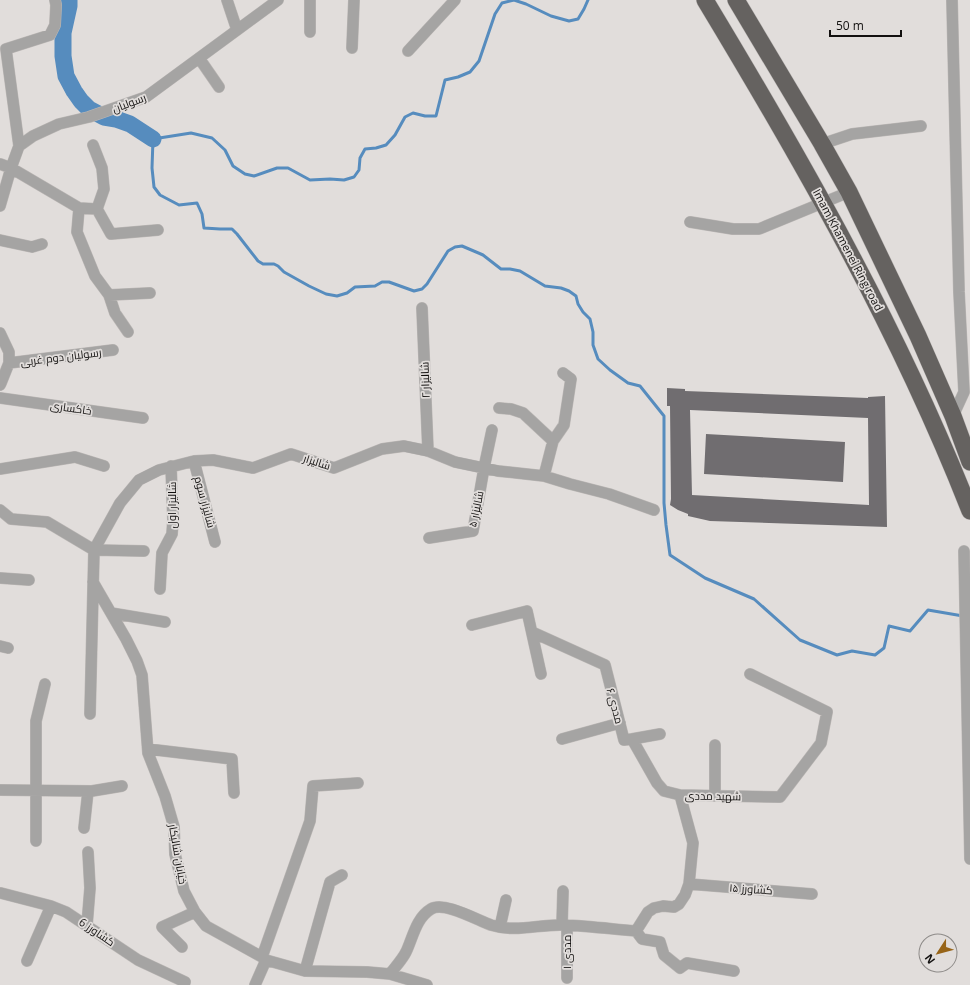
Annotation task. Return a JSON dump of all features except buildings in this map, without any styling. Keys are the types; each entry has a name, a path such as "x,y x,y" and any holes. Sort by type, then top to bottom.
{"highway":[{"name":"Imam Khamenei Ring road","path":"705,0 756,84 823,202 898,344 951,462 970,511"},
{"path":"736,0 849,192 915,329 953,416 970,462"}],"street":[{"path":"0,206 19,146 6,49 50,35 55,25 55,0"},
{"path":"227,0 237,30"},
{"name":"رسولیان","path":"19,146 33,136 59,124 89,117 146,97 278,0"},
{"path":"310,0 310,32"},
{"path":"352,48 354,0"},
{"path":"408,51 455,0"},
{"path":"952,0 960,292 967,392 953,416"},
{"path":"199,58 220,87"},
{"path":"822,144 852,134 921,126"},
{"path":"93,145 102,168 104,189 97,209 111,234 158,230"},
{"path":"0,164 11,168 79,208 97,209"},
{"path":"690,222 733,229 759,229 849,192"},
{"path":"79,208 77,232 95,276 109,295 115,313 128,332"},
{"path":"0,240 32,247 42,244"},
{"path":"109,295 150,293"},
{"name":"شالیزار ۲","path":"422,308 428,451"},
{"path":"0,333 8,352 9,364 0,385"},
{"name":"رسولیان دوم غربی","path":"9,364 113,350"},
{"path":"544,476 553,441 564,425 571,379 563,373"},
{"name":"خاکساری","path":"0,398 143,418"},
{"path":"499,408 511,408 523,413 553,441"},
{"path":"484,468 492,430"},
{"name":"شالیزار","path":"94,550 120,503 139,480 159,470 194,461 213,460 253,468 291,454 334,468 382,449 404,446 428,451 455,462 498,471 544,476 609,494 654,510"},
{"path":"0,469 75,457 104,466"},
{"name":"شالیزار سوم","path":"194,461 215,542"},
{"name":"شالیزار اول","path":"160,589 162,553 172,534 173,520 171,466"},
{"name":"شالیزار ۵","path":"429,538 473,531 484,468"},
{"path":"0,510 11,519 47,522 94,550 144,551"},
{"path":"90,714 94,550"},
{"path":"964,551 970,859"},
{"path":"0,578 28,580"},
{"name":"خیابان شالیکار","path":"93,582 126,639 142,675 148,753 174,827 175,854 184,891 195,912 206,926 264,959 305,971 390,974 427,985"},
{"path":"472,625 527,611 542,674"},
{"path":"111,614 165,622"},
{"name":"مددی ۶","path":"532,632 605,665 624,740 632,738 657,783 664,791 680,795"},
{"name":"شهید مددی","path":"636,931 648,912 654,908 663,906 674,907 679,904 685,895 689,884 693,843 680,795 780,797 821,742 827,712 750,674"},
{"path":"36,841 36,721 45,684"},
{"path":"562,739 620,723"},
{"path":"632,738 660,734"},
{"path":"715,745 715,796"},
{"path":"148,749 232,759 234,793"},
{"path":"255,985 310,821 313,786 358,783"},
{"path":"0,790 88,791 122,786"},
{"path":"84,828 88,791"},
{"path":"87,925 90,888 88,852"},
{"path":"305,971 330,882 342,875"},
{"name":"کشاورز ۱۵","path":"689,884 812,894"},
{"name":"مددی ۱","path":"563,891 567,978"},
{"name":"کشاورز 6","path":"1,893 51,906 66,912 138,960 185,982 184,985"},
{"path":"500,926 506,900"},
{"path":"27,961 51,906"},
{"path":"390,974 406,954 417,925 424,914 432,908 442,906 492,925 515,929 565,925 636,931 642,939 660,942 664,955 680,968 687,963 734,971"},
{"path":"182,947 162,927 195,912"}],"waterway":[{"path":"69,0 63,33 63,56 66,76 74,91 89,109 104,117 130,124 153,139"},
{"path":"588,0 578,19 569,21 551,16 514,0 502,3 495,14 479,61 470,72 445,80 436,116 425,116 413,113 405,117 395,135 386,145 365,149 360,158 359,170 354,177 344,180 310,180 288,168 277,168 254,176 245,174 233,166 225,150 212,138 191,133 153,139 152,168 154,187 160,195 179,205 197,203 202,214 204,228 232,229 258,261 263,264 274,264 284,272 326,294 337,296 347,293 355,287 375,286 382,282 389,282 414,291 422,289 427,284 448,251 455,247 462,246 483,255 501,269 520,271 545,286 561,288 569,291 576,296 578,304 590,319 593,332 593,345 598,359 628,383 640,386 664,416 664,503 670,555 705,578 754,599 800,640 837,655 852,651 875,655 884,648 889,626 910,631 928,610 963,616"}]}
